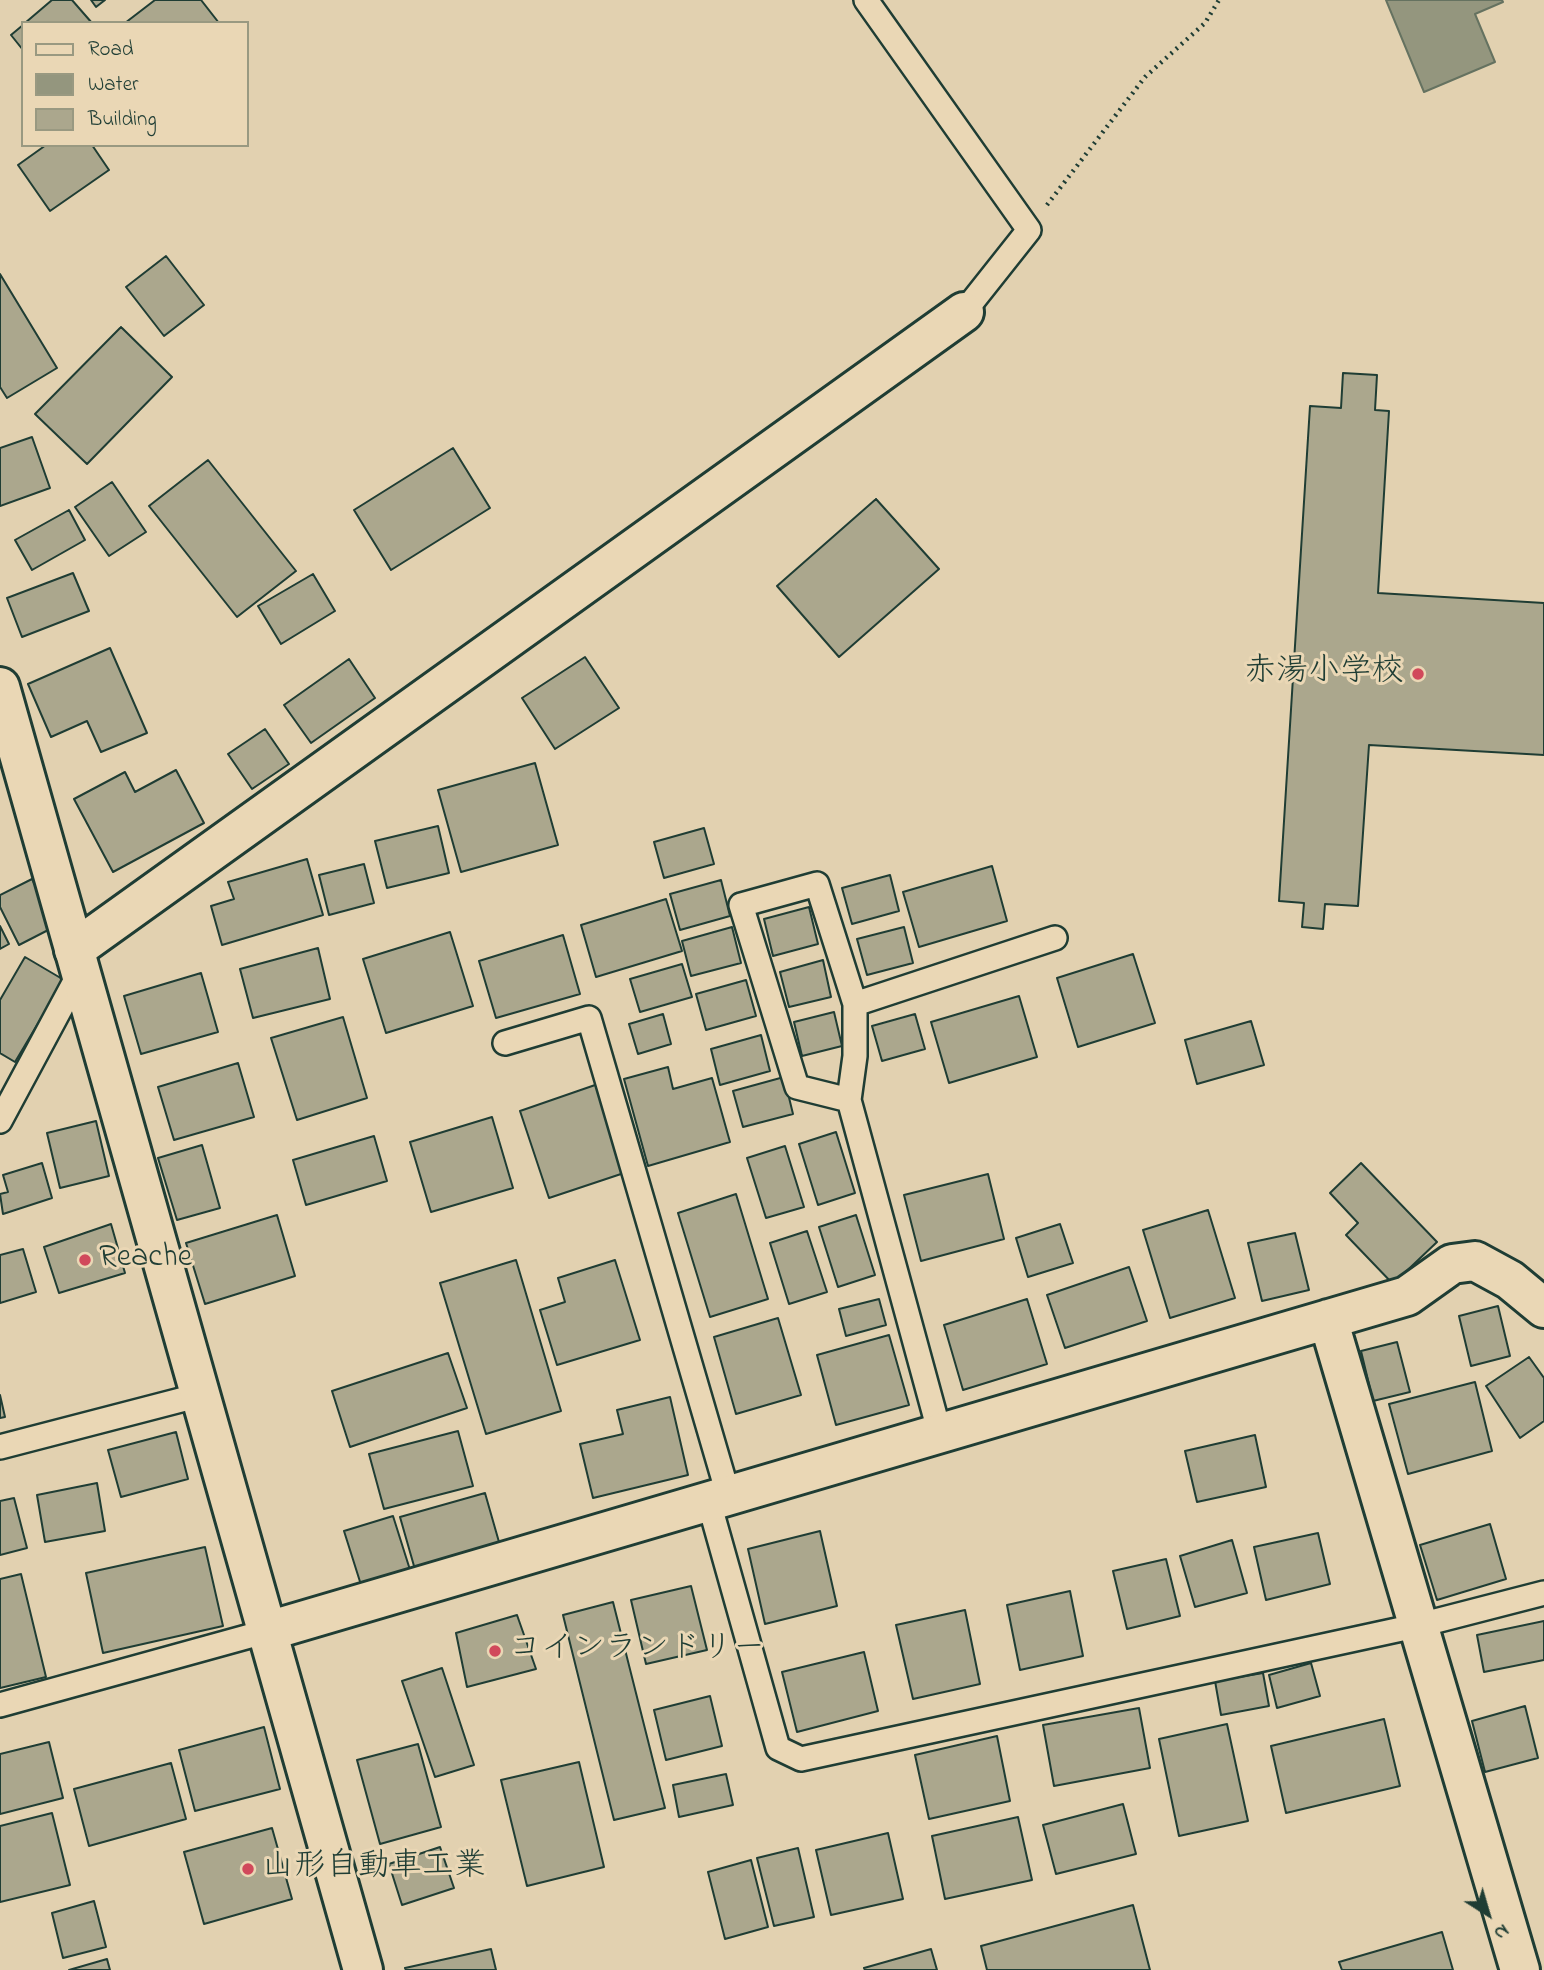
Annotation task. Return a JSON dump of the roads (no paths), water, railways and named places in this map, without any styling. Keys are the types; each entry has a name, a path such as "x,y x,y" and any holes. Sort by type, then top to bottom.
{"street":[{"path":"77,961 964,312"},
{"path":"0,687 363,1970"},
{"path":"268,1630 1407,1296 1452,1264 1475,1261 1510,1280 1544,1308"},
{"path":"1328,1319 1520,1970"}],"lane":[{"path":"866,0 1029,230 964,312"},
{"path":"849,1100 797,1087 741,905 817,884 855,1004 855,1056 849,1100 940,1434"},
{"path":"855,1004 1055,938"},
{"path":"0,1121 77,961"},
{"path":"505,1043 589,1018 718,1497 778,1748 801,1759 1420,1625 1544,1594"},
{"path":"0,1447 200,1395"},
{"path":"0,1704 268,1630"}],"water":[{"path":"1386,0 1502,0 1503,2 1475,14 1495,62 1424,92"}],"place":[{"name":"赤湯小学校","path":"1418,674"},
{"name":"Reache","path":"85,1260"},
{"name":"コインランドリー","path":"495,1651"},
{"name":"山形自動車工業","path":"248,1869"}]}
